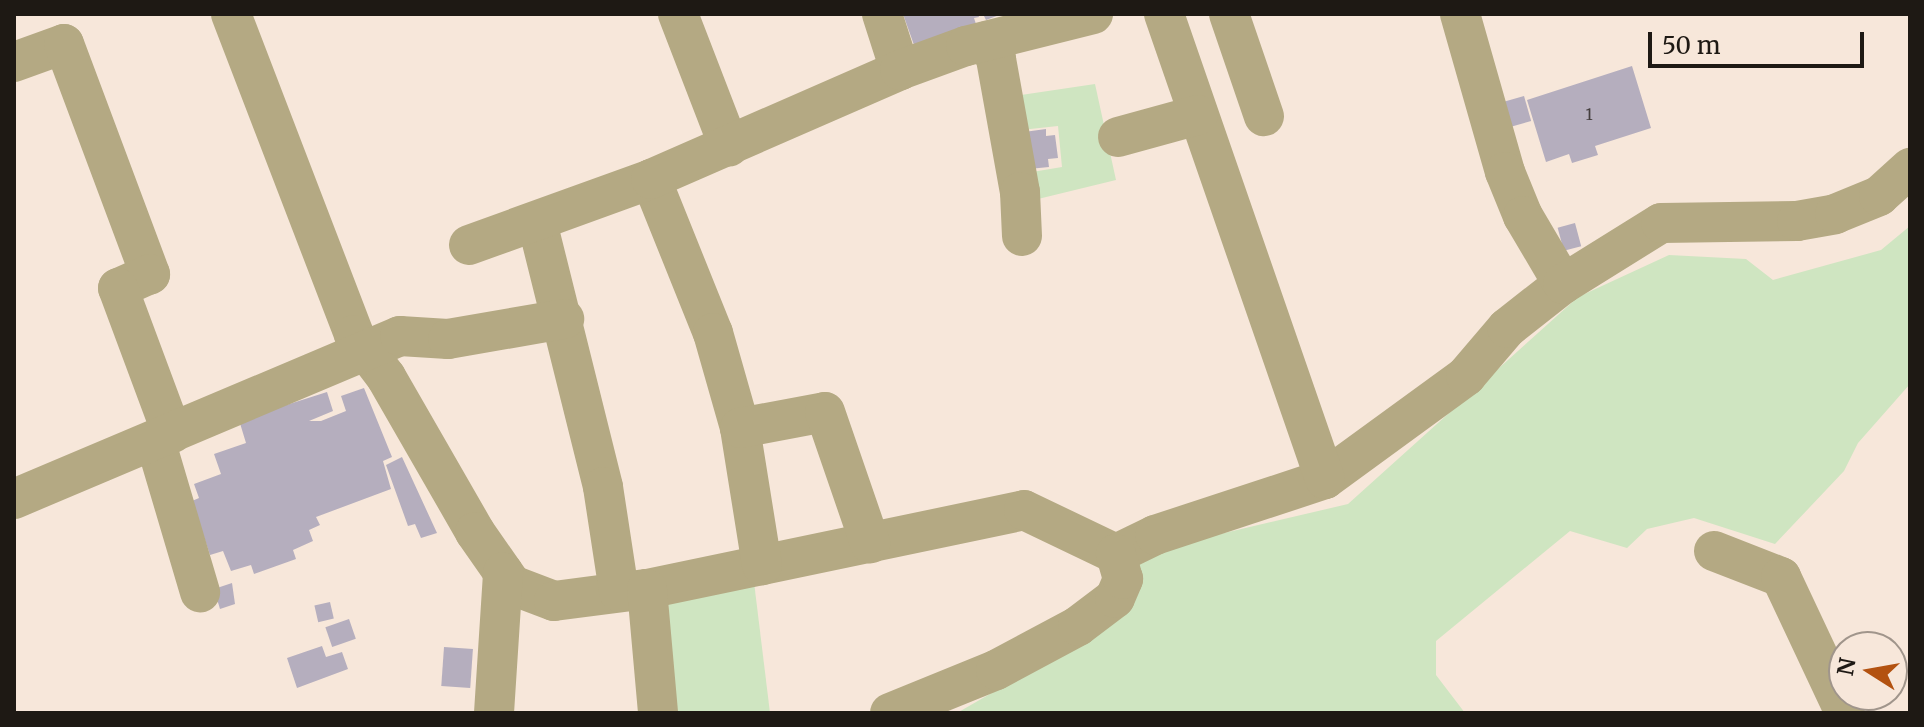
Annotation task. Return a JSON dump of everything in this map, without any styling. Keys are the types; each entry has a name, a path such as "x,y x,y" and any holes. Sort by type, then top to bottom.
{"street":[{"path":"231,14 354,335 368,352 503,572 521,590 554,601 633,591 1024,510 1116,554 1123,579 1115,598 1078,626 996,670 890,713"},
{"path":"678,14 729,146"},
{"path":"882,14 900,70"},
{"path":"469,245 651,179 900,70 987,41 1093,14"},
{"path":"1164,14 1325,479"},
{"path":"1229,14 1264,116"},
{"path":"1460,14 1505,172 1523,216 1563,284"},
{"path":"987,41 996,59 1014,220"},
{"path":"14,62 64,44 83,130 150,274 118,288 164,436 200,592"},
{"path":"1118,137 1198,115"},
{"path":"1116,554 1155,535 1325,479 1466,376 1507,328 1563,284 1661,223 1797,221 1835,214 1879,196 1910,168"},
{"path":"651,179 713,333 740,428 762,565"},
{"path":"537,222 564,319 603,487 633,591 658,713"},
{"path":"14,499 412,334 448,339 564,319"},
{"path":"740,428 825,412 870,543"},
{"path":"1714,551 1781,577 1845,713"},
{"path":"494,713 503,572"}],"green space":[{"path":"1095,84 1116,180 1038,199 1032,172 1062,167 1058,126 1021,130 1015,96"},
{"path":"1910,226 1910,384 1858,443 1844,471 1775,544 1694,518 1647,529 1627,548 1570,531 1436,641 1436,675 1465,713 957,713 1094,634 1118,558 1348,504 1578,297 1669,255 1746,259 1773,280 1881,250"},
{"path":"754,582 770,713 672,713 668,598"}],"building":[{"path":"903,14 978,14 979,17 974,18 976,24 914,45"},
{"path":"983,14 1002,14 986,20"},
{"path":"1632,66 1651,128 1595,146 1598,155 1572,163 1569,154 1546,162 1527,100"},
{"path":"1524,96 1531,121 1512,127 1505,102"},
{"path":"1046,129 1046,136 1055,135 1058,158 1048,159 1049,167 1029,169 1024,132"},
{"path":"1575,223 1581,246 1564,251 1558,228"},
{"path":"364,388 392,457 383,461 391,489 316,517 320,525 309,530 313,541 293,550 296,559 254,574 251,565 231,571 223,551 210,555 192,501 199,498 194,484 221,474 214,454 246,443 239,420 327,392 333,411 309,421 321,421 346,411 341,396"},
{"path":"402,457 437,533 421,538 415,524 408,526 386,465"},
{"path":"232,583 235,604 220,609 214,589"},
{"path":"330,602 334,619 318,622 314,606"},
{"path":"349,619 356,639 332,647 325,627"},
{"path":"322,646 326,657 342,652 348,669 297,688 287,658"},
{"path":"444,647 473,649 470,688 441,686"}]}
